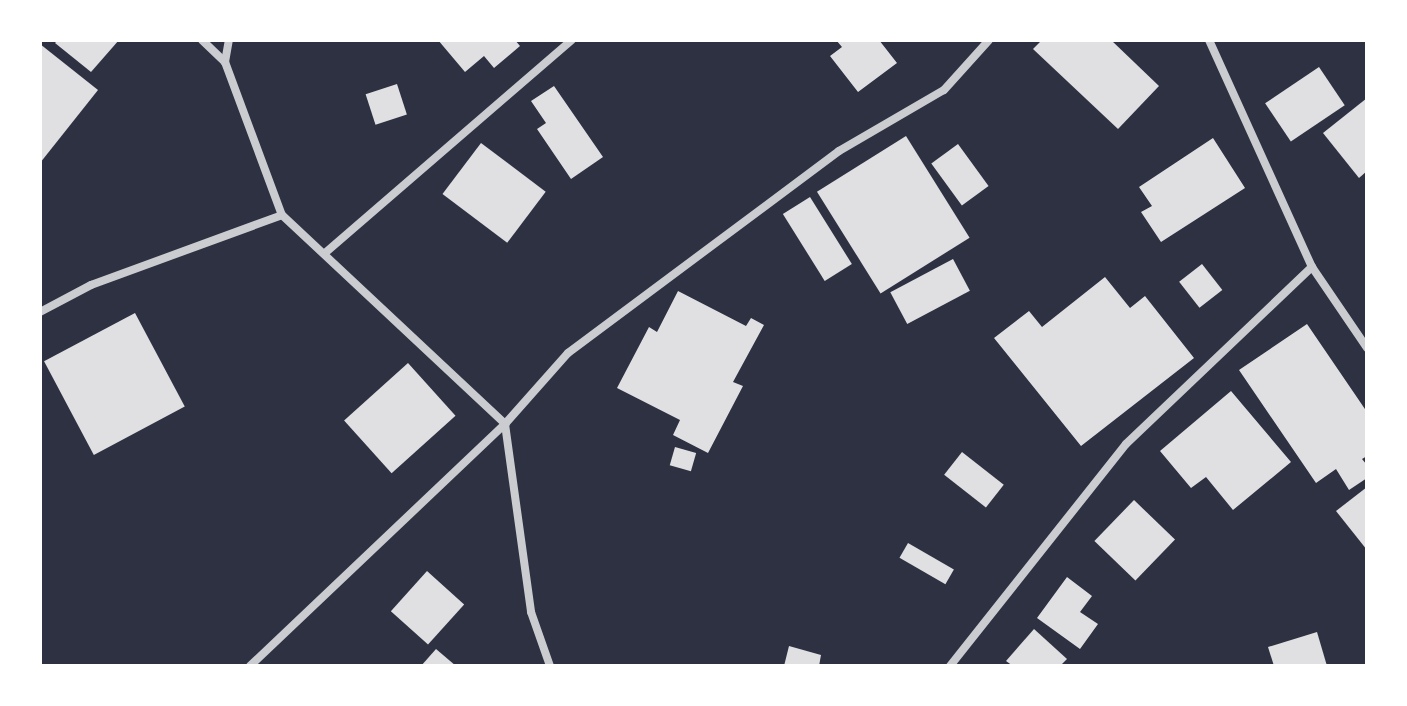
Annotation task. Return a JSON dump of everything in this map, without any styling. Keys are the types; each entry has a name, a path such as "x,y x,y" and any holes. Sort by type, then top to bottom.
{"street":[{"path":"202,40 225,62 282,215 505,424 531,612 550,666"},
{"path":"225,62 229,40"},
{"path":"325,253 572,40"},
{"path":"250,666 505,424 568,353 839,151 944,90 989,40"},
{"path":"1209,40 1312,267 1367,348"},
{"path":"40,312 91,285 282,215"},
{"path":"950,666 1126,444 1312,267"}],"building":[{"path":"58,40 119,40 91,72 55,43"},
{"path":"438,40 515,40 520,46 494,68 484,56 465,72"},
{"path":"836,40 879,40 897,63 858,92 830,56 842,47"},
{"path":"1042,40 1111,40 1159,86 1118,129 1033,49"},
{"path":"40,44 98,90 40,163"},
{"path":"1319,67 1345,105 1291,141 1265,103"},
{"path":"397,84 407,114 376,125 366,94"},
{"path":"554,86 603,157 571,179 537,129 546,123 531,101"},
{"path":"1367,98 1367,171 1359,178 1323,133"},
{"path":"906,136 970,238 881,293 817,192"},
{"path":"1213,138 1245,188 1161,242 1141,212 1152,206 1139,187"},
{"path":"481,143 546,192 507,243 442,194"},
{"path":"958,144 989,186 962,205 931,163"},
{"path":"810,197 852,264 825,281 783,214"},
{"path":"953,259 970,291 907,324 890,292"},
{"path":"1202,264 1222,290 1199,308 1179,282"},
{"path":"1105,277 1130,308 1145,296 1194,358 1081,446 994,338 1029,311 1042,327"},
{"path":"678,291 746,326 751,318 764,325 733,382 743,386 708,453 673,435 680,420 617,388 649,327 657,332"},
{"path":"135,313 185,407 94,455 44,361"},
{"path":"1307,324 1367,412 1367,456 1362,459 1367,465 1367,478 1349,490 1336,469 1316,483 1239,370"},
{"path":"408,363 456,416 392,473 344,421"},
{"path":"1231,391 1291,462 1233,510 1206,477 1191,488 1160,451"},
{"path":"675,447 696,453 691,471 670,465"},
{"path":"962,452 1004,485 986,507 944,475"},
{"path":"1367,487 1367,550 1336,511"},
{"path":"1134,500 1175,540 1135,581 1094,541"},
{"path":"908,543 954,570 945,584 900,558"},
{"path":"427,571 464,604 428,645 391,611"},
{"path":"1067,577 1092,596 1080,612 1098,624 1080,649 1037,618"},
{"path":"1034,629 1067,659 1060,666 1013,666 1006,661"},
{"path":"1317,632 1327,666 1274,666 1268,647"},
{"path":"789,646 821,655 819,666 784,666"},
{"path":"436,649 456,666 421,666"}]}
